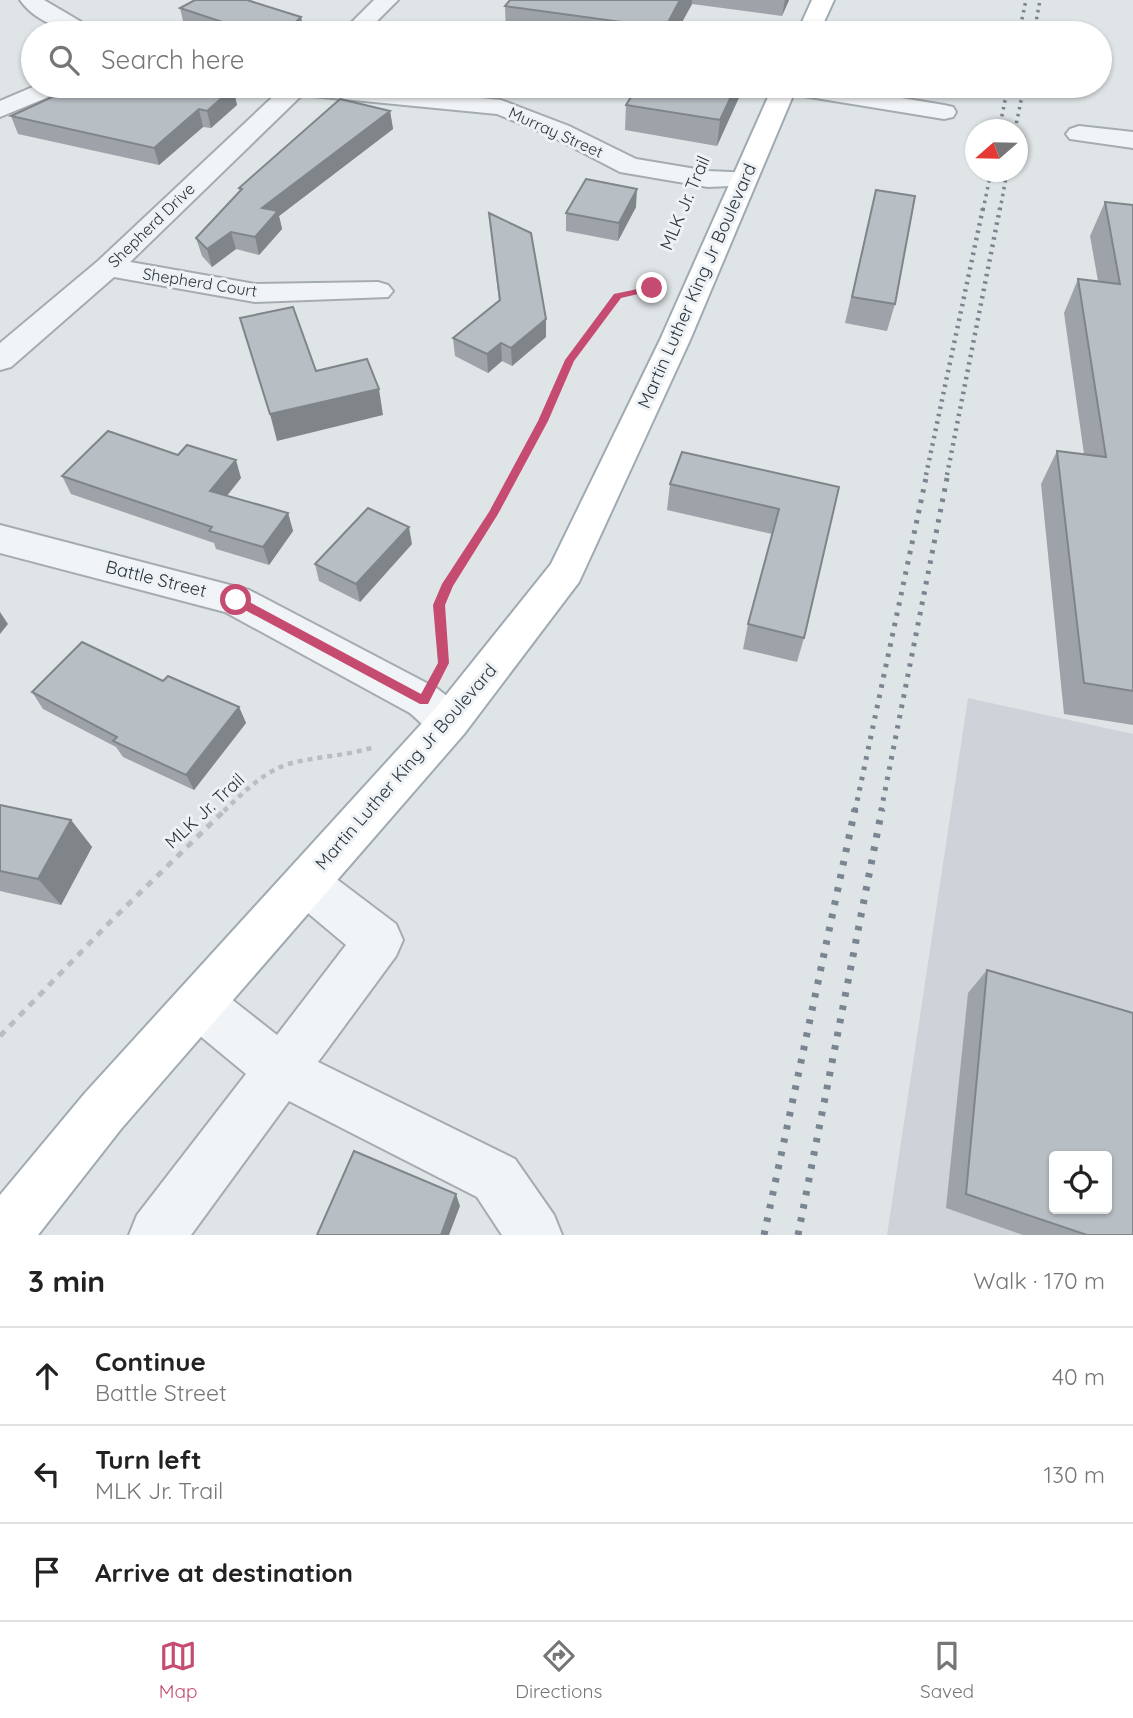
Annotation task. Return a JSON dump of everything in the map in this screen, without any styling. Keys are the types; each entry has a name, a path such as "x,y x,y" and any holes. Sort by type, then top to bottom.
{"main road":[{"path":"813,21 823,0"},
{"name":"Martin Luther King Jr Boulevard","path":"16,1230 103,1111 306,883 436,711 566,572 675,340 780,98"}],"street":[{"path":"31,0 46,12 64,21"},
{"path":"365,21 387,0"},
{"path":"0,110 28,98"},
{"name":"Shepherd Drive","path":"0,360 108,267 280,98"},
{"name":"Murray Street","path":"411,98 501,107 560,131 629,166 708,179 744,180"},
{"path":"858,98 944,112"},
{"path":"1079,134 1133,140"},
{"name":"Shepherd Court","path":"108,267 255,293 378,292"},
{"name":"Battle Street","path":"0,540 236,600 436,711"},
{"path":"157,1235 379,940 334,908 306,883"},
{"path":"199,1004 281,1070 496,1178 534,1235"}],"path":[{"name":"MLK Jr. Trail","path":"436,711 444,663 439,605 443,595 493,514 543,421 570,360 618,296 667,282 671,271"},
{"name":"MLK Jr. Trail","path":"0,1037 111,921 253,783 290,763 351,755 376,746"}],"shaded area":[{"path":"968,698 1133,734 1133,1235 887,1235"}],"building":[{"path":"195,0 247,0 301,17 297,21 220,21 180,8"},
{"path":"510,0 680,0 669,21 614,21 505,6"},
{"path":"50,98 222,98 207,111 199,109 154,148 11,116"},
{"path":"630,98 730,98 720,120 626,105"},
{"path":"340,99 390,111 262,208 278,211 255,237 231,232 207,249 196,238 242,189 239,188"},
{"path":"586,179 637,189 619,223 566,213"},
{"path":"876,190 915,196 895,304 852,297"},
{"path":"1105,202 1133,205 1133,691 1084,683 1057,451 1106,457 1078,279 1120,284"},
{"path":"489,213 531,233 546,319 511,348 501,343 487,354 453,338 500,300"},
{"path":"293,307 316,371 367,359 379,389 270,414 240,318"},
{"path":"108,431 178,455 187,445 236,460 210,491 288,513 263,547 209,531 212,527 62,476"},
{"path":"682,452 839,487 804,638 748,624 779,509 670,484"},
{"path":"368,508 409,527 356,584 315,564"},
{"path":"82,642 163,681 168,676 239,707 186,775 113,741 117,737 32,692"},
{"path":"0,805 71,820 38,879 0,871"},
{"path":"987,970 1133,1013 1133,1235 1087,1235 966,1194"},
{"path":"354,1151 456,1194 441,1235 317,1235"}],"railway":[{"path":"1022,21 1026,0"},
{"path":"1036,21 1040,0"},
{"path":"1001,119 1006,98"},
{"path":"1017,119 1022,98"},
{"path":"983,210 989,182"},
{"path":"1000,210 1005,182"},
{"path":"926,475 983,208"},
{"path":"947,475 1000,208"},
{"path":"855,811 927,473"},
{"path":"881,811 948,473"},
{"path":"764,1235 855,809"},
{"path":"798,1235 882,809"}],"route":[{"path":"236,600 424,701 444,663 439,605 448,584 493,514 543,421 570,360 589,330 618,296 652,288"}]}
